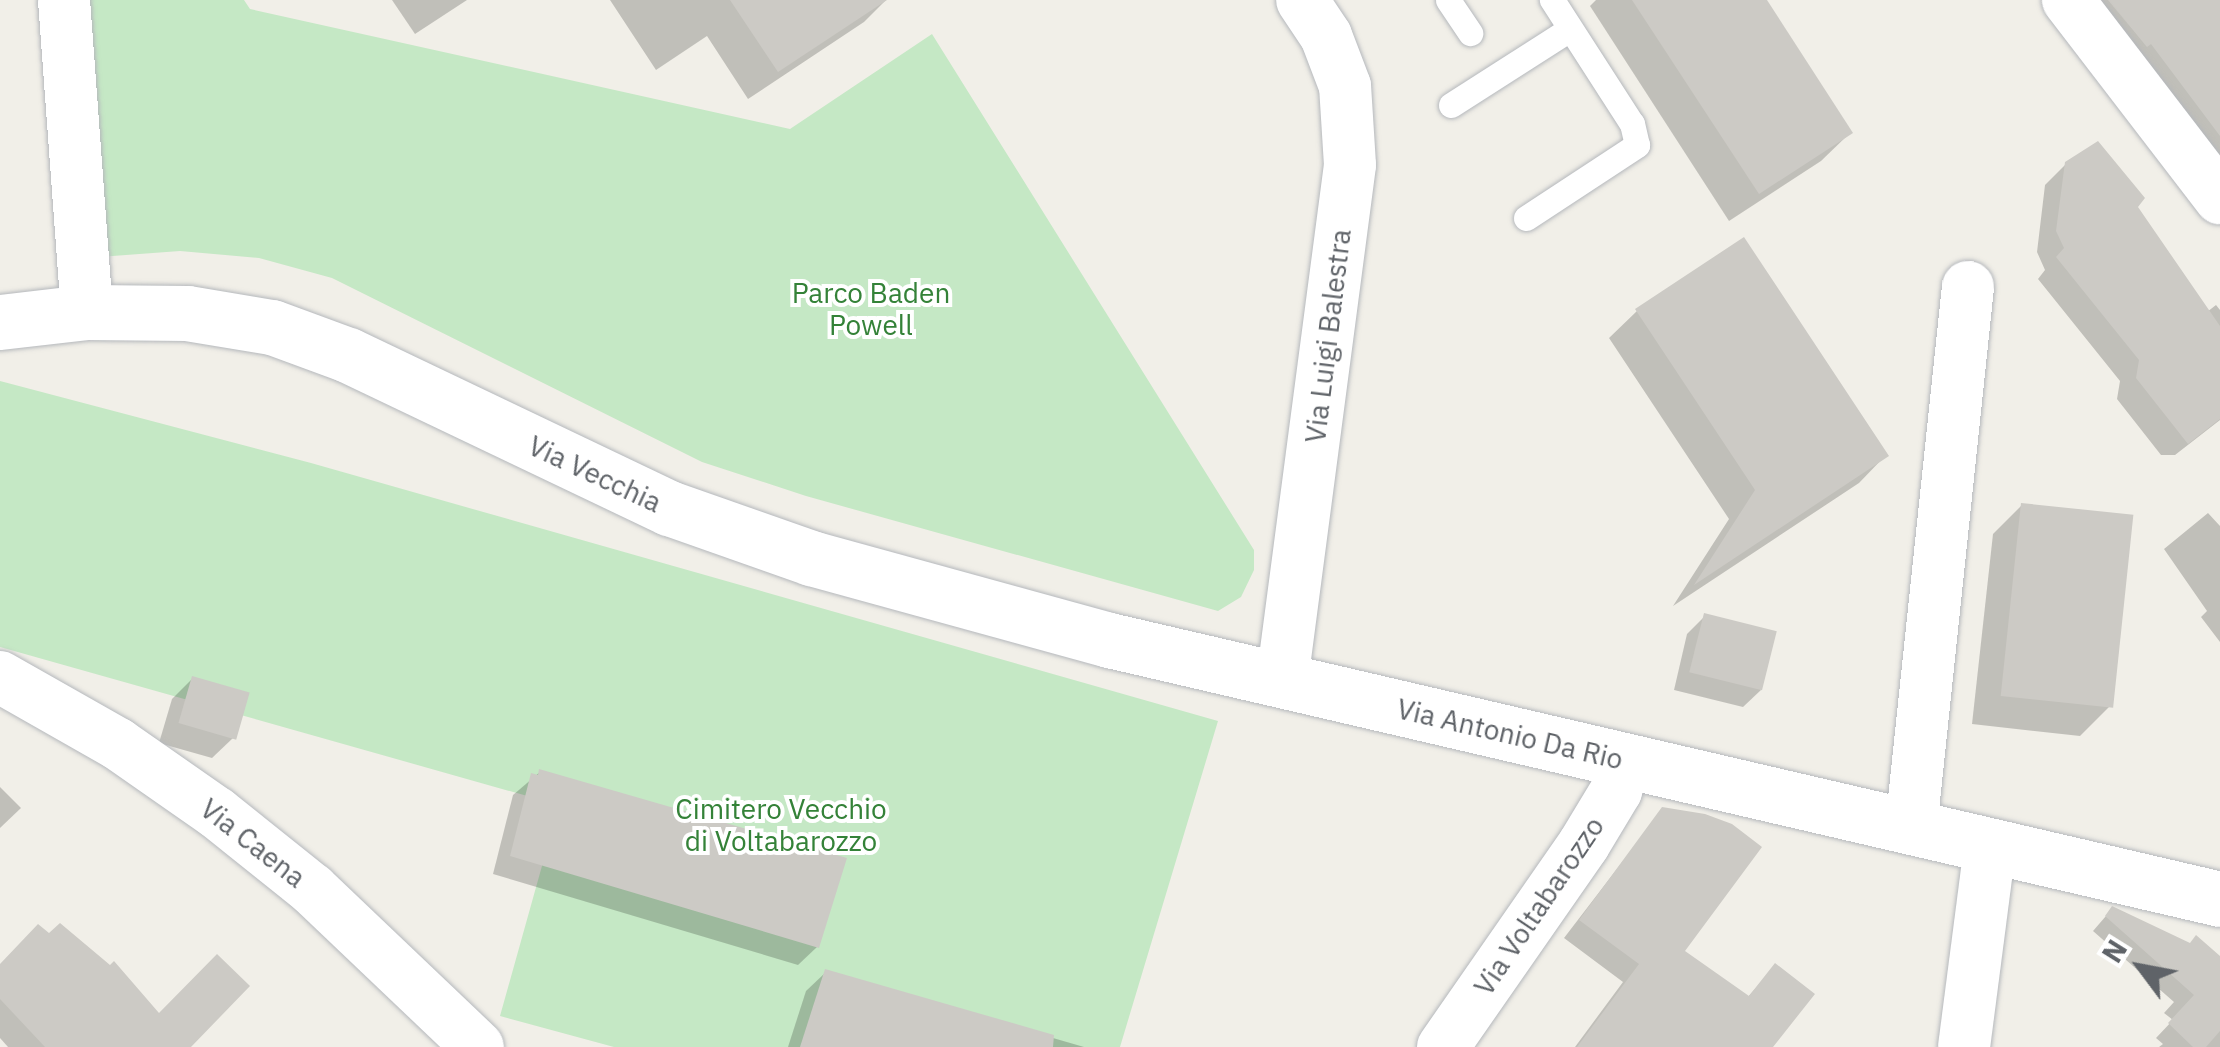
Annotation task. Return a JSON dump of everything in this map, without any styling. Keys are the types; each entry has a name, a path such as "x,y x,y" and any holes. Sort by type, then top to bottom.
{"street":[{"path":"64,0 88,312"},
{"name":"Via Luigi Balestra","path":"1282,681 1350,165 1345,86 1326,36 1302,0"},
{"path":"2068,0 2220,198"},
{"path":"1911,828 1968,288"},
{"name":"Via Vecchia","path":"0,322 88,312 186,313 272,327 348,355 603,478 735,534 1109,640"},
{"name":"Via Antonio Da Rio","path":"1109,640 2220,899"},
{"name":"Via Caena","path":"0,676 118,744 217,813 312,889 478,1047"},
{"name":"Via Voltabarozzo","path":"1443,1047 1584,844 1616,791 1624,760"},
{"path":"1964,1047 1990,846"}],"lane":[{"path":"1448,0 1470,33"},
{"path":"1526,218 1636,146 1632,124 1552,0"},
{"path":"1451,106 1570,29"}],"green space":[{"name":"Parco Baden Powell","path":"81,0 244,0 250,9 790,129 932,34 1254,550 1254,570 1241,597 1218,611 806,496 702,462 332,278 259,258 180,251 99,257"},
{"name":"Cimitero Vecchio di Voltabarozzo","path":"0,381 311,463 1218,721 1120,1047 614,1047 500,1016 559,805 0,647"}],"building":[{"path":"730,0 887,0 778,72"},
{"path":"1632,0 1767,0 1853,133 1759,194"},
{"path":"2108,0 2220,0 2220,136 2151,44 2147,47"},
{"path":"2098,141 2145,198 2138,207 2220,326 2220,419 2188,444 2136,378 2139,360 2056,257 2064,248 2056,231 2065,162"},
{"path":"1744,237 1889,456 1694,585 1755,490 1635,309"},
{"path":"2021,503 2133,515 2113,708 2001,696"},
{"path":"1704,613 1777,631 1762,690 1689,672"},
{"path":"192,676 250,693 236,740 178,723"},
{"path":"539,769 847,858 819,948 510,856 531,773 538,775"},
{"path":"1662,807 1705,814 1732,824 1762,847 1685,951 1749,996 1775,963 1815,994 1773,1047 1577,1047 1639,964 1579,920"},
{"path":"2112,906 2190,943 2196,935 2220,956 2220,1031 2206,1047 2193,1047 2168,1023 2194,995 2105,916"},
{"path":"60,923 110,965 114,961 159,1013 217,954 250,986 191,1047 45,1047 0,999 0,964 38,924 49,933"},
{"path":"825,969 1054,1035 1053,1047 800,1047"}]}
